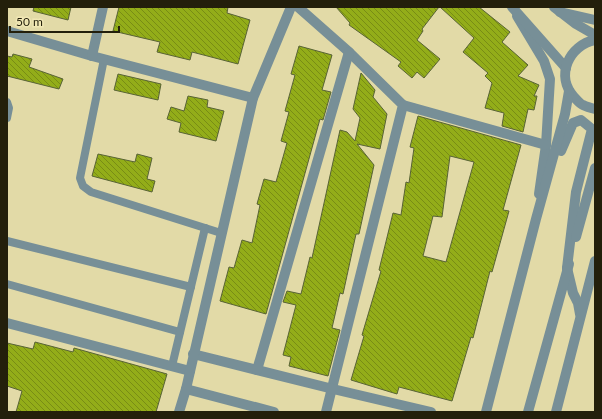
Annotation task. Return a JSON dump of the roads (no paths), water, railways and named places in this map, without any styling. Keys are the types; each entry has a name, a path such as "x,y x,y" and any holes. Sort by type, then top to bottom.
{"street":[{"path":"92,56 103,7"},
{"path":"179,412 186,389 253,98 292,7"},
{"path":"298,7 349,52 403,105 546,145"},
{"path":"512,7 566,68"},
{"path":"512,7 544,61 550,79 546,145 536,219"},
{"path":"557,10 595,20"},
{"path":"557,10 595,35"},
{"path":"7,31 92,56 253,98"},
{"path":"595,40 586,42 573,52 566,68 565,80 569,91 582,105 595,109"},
{"path":"257,370 349,52"},
{"path":"486,412 565,114 569,91"},
{"path":"326,412 403,105"},
{"path":"536,219 566,138 573,123 581,120 592,129 576,192 568,268 573,293 578,303 580,320"},
{"path":"528,412 595,168"},
{"path":"556,412 595,261"},
{"path":"7,323 190,371"},
{"path":"193,354 431,412"},
{"path":"186,389 274,412"}],"lane":[{"path":"104,59 80,178 83,186 91,192 221,233"},
{"path":"7,102 9,108 7,118"},
{"path":"172,366 205,228"},
{"path":"7,241 191,287"},
{"path":"7,284 180,332"}]}
